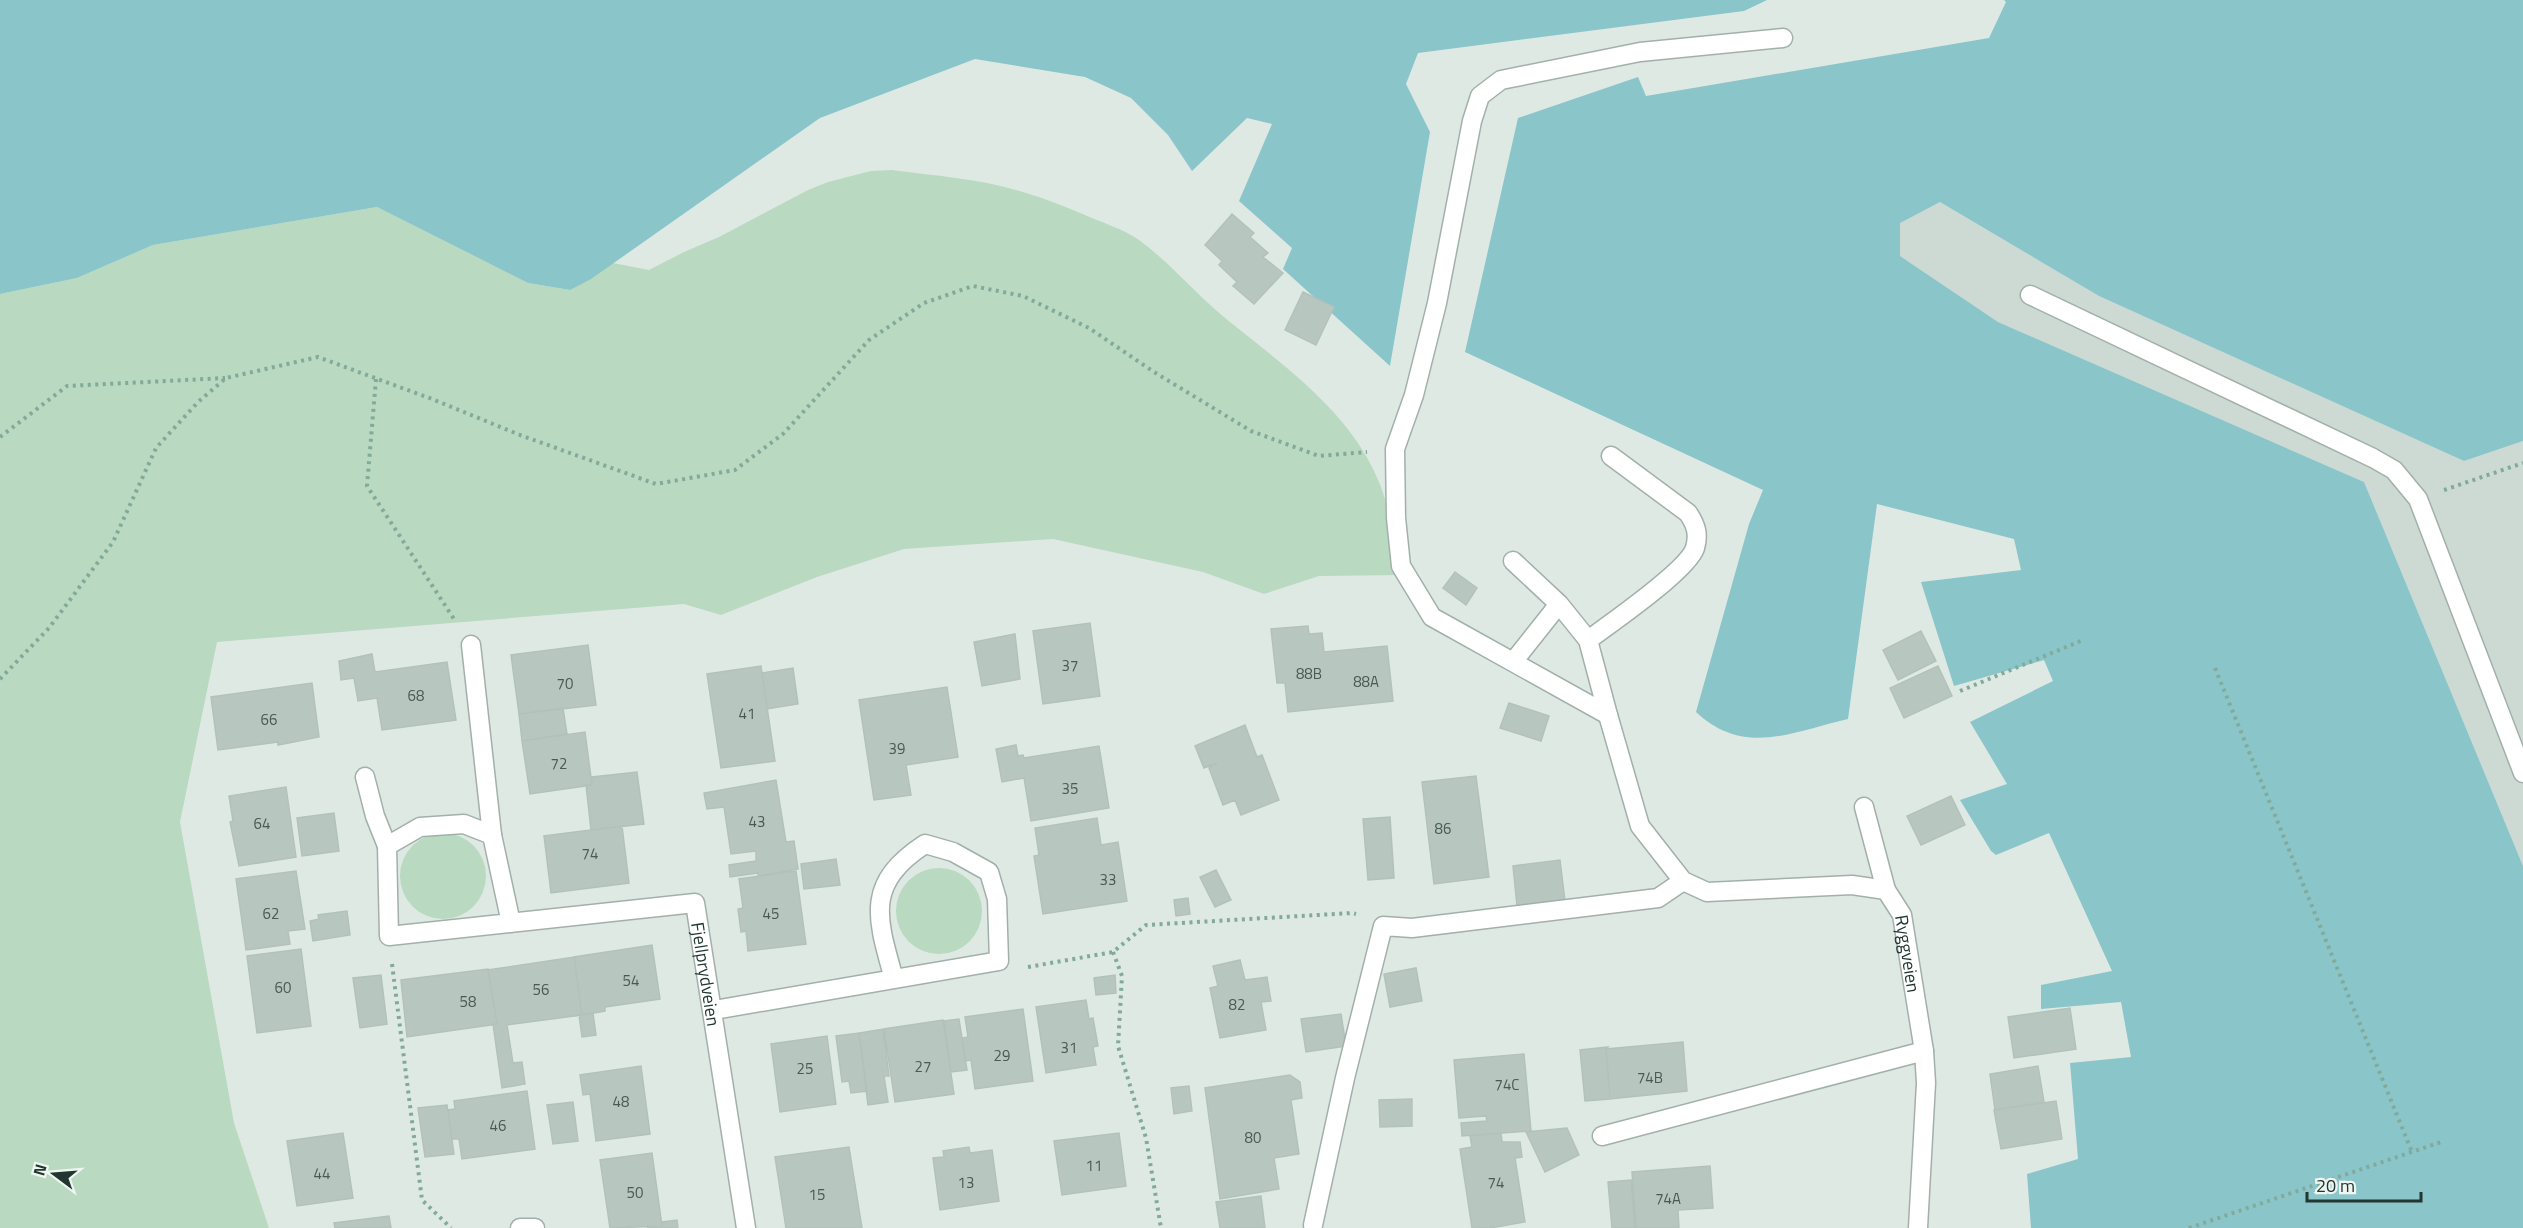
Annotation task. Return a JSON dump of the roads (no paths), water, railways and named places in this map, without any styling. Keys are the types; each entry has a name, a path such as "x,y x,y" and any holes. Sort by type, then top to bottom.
{"street":[{"path":"1608,716 1432,617 1401,566 1396,518 1395,449 1414,395 1434,314 1472,121 1480,96 1501,80 1640,52 1783,38"},
{"path":"2030,295 2394,470 2418,499 2523,773"},
{"path":"1588,640 1664,584 1694,550 1697,526 1688,513 1611,456"},
{"path":"1514,561 1559,604 1588,640 1640,826 1683,882 1707,892 1852,885 1886,890"},
{"path":"1513,662 1559,604"},
{"path":"471,645 492,835 511,923"},
{"path":"365,777 375,816 387,846 420,827 464,824 492,835"},
{"name":"Ryggveien","path":"1864,807 1886,890 1902,915 1924,1052 1926,1083 1918,1228"},
{"path":"714,1010 999,961 997,899 989,872 953,852 925,844 903,858 882,889 879,922 894,979"},
{"name":"Fjellprydveien","path":"387,846 388,936 695,903 714,1010 746,1228"},
{"path":"1313,1225 1345,1078 1383,926 1412,928 1658,898 1683,882"},
{"path":"1602,1136 1924,1052"},
{"path":"520,1228 535,1228"}],"water":[{"path":"0,0 1767,0 1744,11 1418,53 1406,84 1430,132 1390,366 1283,269 1292,248 1239,201 1272,124 1247,118 1192,171 1168,135 1131,98 1085,77 975,59 820,118 591,279 570,290 528,283 377,207 153,245 77,278 0,294"},
{"path":"2004,0 2523,0 2523,441 2464,461 2099,296 1940,202 1900,223 1900,256 1998,322 2364,482 2523,866 2523,1228 2031,1228 2027,1174 2078,1159 2070,1063 2131,1057 2121,1002 2041,1009 2041,985 2112,971 2049,833 1996,855 1991,851 1960,800 2007,784 1970,722 2053,681 2044,660 1954,686 1921,582 2021,570 2014,539 1877,504 1848,719 1769,737 1732,734 1714,726 1696,712 1749,524 1763,490 1465,352 1518,118 1638,77 1646,96 1989,38 2006,2"}]}
